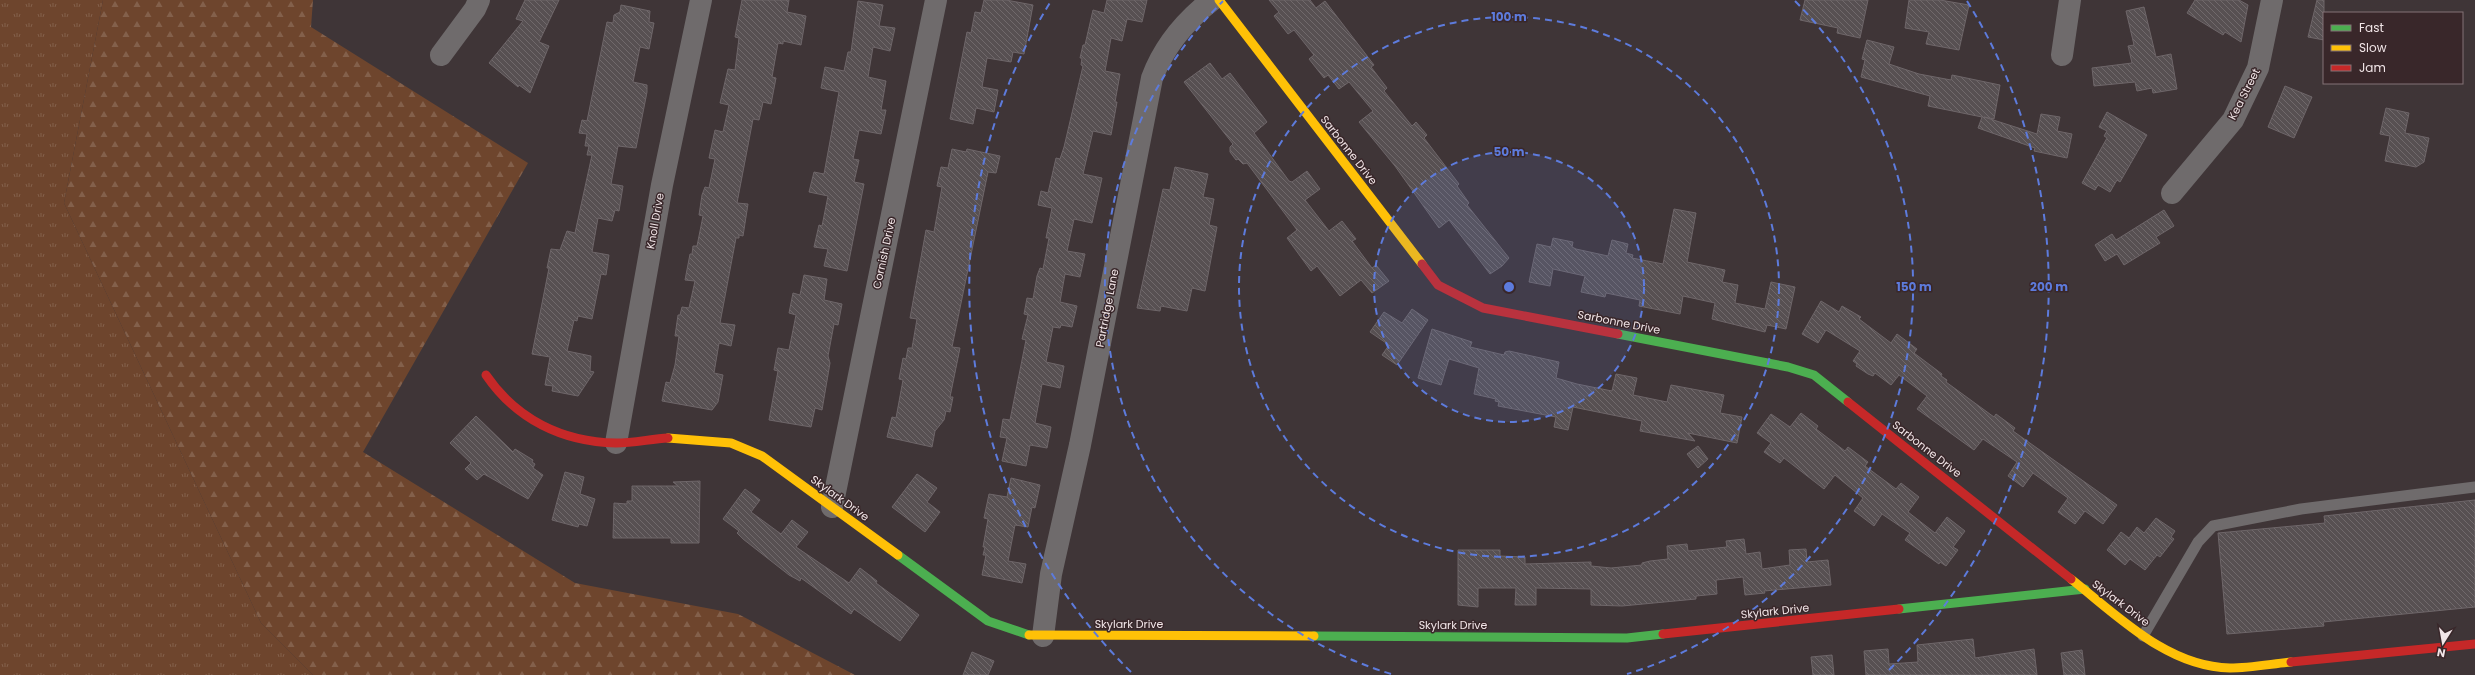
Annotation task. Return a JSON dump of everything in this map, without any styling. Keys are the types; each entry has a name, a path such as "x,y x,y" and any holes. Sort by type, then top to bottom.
{"street":[{"path":"441,55 475,9 479,0"},
{"name":"Knoll Drive","path":"616,444 662,185 701,0"},
{"name":"Cornish Drive","path":"832,507 936,0"},
{"name":"Partridge Lane","path":"1043,636 1052,574 1080,445 1152,78 1160,55 1191,16 1212,0"},
{"name":"Sarbonne Drive","path":"1219,0 1438,285 1482,308 1788,367 1814,375 2085,589"},
{"path":"2062,55 2070,0"},
{"name":"Kea Street","path":"2172,193 2233,120 2258,68 2272,0"},
{"name":"Skylark Drive","path":"486,375 498,393 526,418 569,438 616,444 673,437 731,443 762,456 988,621 1026,635 1627,638 2085,589 2143,636 2172,654 2205,665 2230,668 2475,644"}],"lane":[{"path":"2143,636 2198,542 2213,526 2301,509 2475,487"}],"green space":[{"path":"0,0 103,0 64,203 261,623 313,675 0,675"},
{"path":"103,0 313,0 311,27 528,163 363,452 575,583 738,614 855,675 313,675 261,623 64,203"}],"building":[{"path":"525,0 559,0 539,42 549,46 530,93 519,85 518,87 489,63 523,21 516,19"},
{"path":"742,0 789,0 787,12 806,16 801,45 783,41 783,44 778,43 772,77 776,78 771,104 763,102 759,120 753,119 737,203 748,204 743,236 739,235 739,238 736,238 720,323 735,325 731,346 719,343 714,373 723,375 718,402 712,410 662,401 666,382 670,383 675,365 679,336 675,336 678,315 680,315 682,307 689,308 695,281 685,280 690,254 692,254 693,246 697,246 703,216 699,215 702,195 705,187 709,188 715,159 709,158 715,130 723,132 729,105 720,103 728,69 735,70 739,38 735,37"},
{"path":"984,0 1006,0 1033,5 1024,54 1013,52 1011,62 987,58 982,87 998,90 994,112 976,108 973,124 950,119 967,32 971,33 975,12 981,13"},
{"path":"1107,0 1147,0 1142,22 1127,19 1122,41 1111,38 1105,71 1120,74 1111,135 1093,131 1083,174 1102,178 1092,223 1074,219 1067,251 1085,254 1080,277 1065,274 1060,302 1077,306 1072,327 1061,325 1060,328 1053,327 1046,362 1064,366 1060,388 1042,384 1035,423 1051,427 1047,448 1030,445 1026,466 1002,461 1007,438 1000,437 1003,419 1010,420 1026,340 1022,339 1028,315 1024,314 1027,298 1033,299 1037,276 1040,268 1043,269 1049,238 1046,238 1052,208 1038,205 1041,191 1048,193 1056,158 1060,159 1064,147 1083,66 1081,65 1082,58 1080,58 1083,45 1085,45 1093,10 1104,13"},
{"path":"1269,0 1310,0 1316,8 1325,1 1374,65 1371,67 1387,88 1384,91 1412,126 1416,122 1427,135 1424,138 1459,184 1457,186 1469,203 1467,205 1509,258 1502,266 1490,274 1449,220 1439,228 1395,166 1359,122 1373,111 1349,82 1339,89 1328,75 1324,78 1309,59 1314,55 1294,30 1288,34 1274,16 1279,12"},
{"path":"1805,0 1868,0 1860,38 1837,33 1838,28 1800,20"},
{"path":"1909,0 1940,0 1969,5 1959,50 1926,44 1929,32 1905,28"},
{"path":"2195,0 2239,0 2248,5 2241,42 2225,32 2223,35 2187,13"},
{"path":"2317,0 2324,0 2323,40 2308,37"},
{"path":"858,1 883,5 879,26 895,28 890,51 873,47 868,77 886,81 881,110 886,110 881,134 859,130 853,159 859,160 854,182 864,184 847,271 824,266 828,249 814,247 819,225 822,226 828,196 809,192 814,172 824,174 839,92 821,88 825,67 844,71 848,52 851,52"},
{"path":"621,5 650,11 649,22 654,23 649,49 640,47 633,82 647,85 647,92 636,148 618,146 611,184 623,186 619,211 615,210 612,221 598,218 592,252 609,255 606,275 601,274 592,319 578,316 577,321 574,320 567,351 591,356 590,371 594,372 578,396 552,391 553,386 545,385 550,357 532,354 549,268 547,268 551,249 560,250 567,231 575,233 592,155 587,155 589,146 585,146 587,134 579,133 582,120 587,121 607,22 613,23 614,15 620,12"},
{"path":"2144,7 2156,57 2171,54 2177,89 2153,93 2152,88 2137,91 2135,82 2094,86 2092,68 2132,63 2128,46 2134,45 2126,11"},
{"path":"1867,40 1894,47 1889,64 1919,74 1951,80 1952,75 2000,85 1994,119 1984,117 2037,134 2041,114 2060,117 2057,131 2072,134 2067,158 2034,151 2035,148 1978,128 1982,117 1928,106 1930,96 1861,77 1865,60 1862,59"},
{"path":"1210,63 1222,79 1230,73 1267,122 1254,133 1289,181 1292,182 1307,171 1320,189 1305,200 1329,231 1342,221 1356,239 1352,241 1372,268 1376,265 1389,281 1372,293 1361,280 1340,296 1317,266 1311,271 1287,238 1297,230 1247,163 1243,164 1238,159 1236,160 1230,152 1230,147 1233,144 1184,82"},
{"path":"2285,86 2312,97 2294,138 2268,127"},
{"path":"2386,108 2409,113 2405,133 2429,138 2424,162 2416,167 2385,161 2390,136 2380,134"},
{"path":"2107,112 2147,135 2120,182 2117,180 2110,192 2098,185 2095,190 2082,183 2107,138 2104,136 2107,131 2099,127"},
{"path":"952,149 966,152 967,149 1000,156 996,173 988,172 952,347 960,348 950,397 953,397 950,412 946,411 944,420 935,431 932,447 887,437 892,417 896,418 903,380 899,379 903,358 906,359 908,348 912,348 917,319 910,318 926,230 934,232 942,187 937,186 941,167 948,168"},
{"path":"1175,167 1208,174 1203,197 1214,199 1209,225 1217,227 1205,291 1192,288 1187,311 1161,306 1160,311 1137,308 1163,189 1170,190"},
{"path":"1674,209 1696,213 1687,262 1725,270 1722,282 1738,285 1735,303 1765,309 1771,282 1795,287 1786,329 1767,325 1765,332 1712,319 1715,303 1683,296 1680,314 1639,306 1640,300 1606,293 1605,297 1581,292 1585,276 1553,269 1550,286 1529,282 1537,244 1551,247 1553,238 1573,242 1572,247 1576,249 1608,256 1612,240 1628,244 1626,253 1633,255 1632,258 1663,264"},
{"path":"2164,210 2174,226 2156,237 2160,243 2124,265 2117,254 2105,261 2095,245 2112,234 2116,240"},
{"path":"804,275 827,279 824,300 842,304 838,325 834,324 828,356 830,363 822,410 815,408 811,427 769,420 778,371 774,370 778,348 789,350 796,315 789,313 793,293 800,295"},
{"path":"1821,301 1839,312 1842,306 1861,317 1859,319 1891,343 1897,334 1917,349 1914,353 1942,374 1941,376 1947,380 1946,382 1994,417 1996,414 2015,428 2013,431 2117,505 2103,524 2085,511 2075,524 2058,512 2068,498 2033,473 2023,487 2008,476 2017,462 1983,439 1974,450 1917,409 1927,396 1899,375 1891,385 1875,373 1873,376 1868,374 1856,366 1857,364 1853,361 1860,351 1826,330 1818,343 1802,334"},
{"path":"1412,309 1428,320 1397,365 1382,355 1389,345 1370,332 1384,312 1402,323"},
{"path":"1432,329 1472,342 1470,347 1504,355 1505,352 1509,351 1559,362 1556,378 1577,384 1612,391 1616,374 1637,378 1633,395 1667,402 1671,385 1724,395 1720,413 1742,417 1737,443 1688,433 1695,441 1640,431 1642,421 1573,407 1568,430 1554,427 1556,417 1498,406 1499,402 1495,401 1496,399 1474,394 1479,368 1449,359 1441,385 1418,378"},
{"path":"1801,413 1818,426 1816,429 1845,451 1848,447 1868,462 1865,466 1896,489 1901,483 1919,497 1908,512 1935,533 1947,517 1965,531 1953,547 1958,550 1946,566 1940,562 1939,564 1905,540 1910,533 1882,514 1874,526 1854,511 1863,498 1835,475 1824,489 1784,458 1780,463 1764,452 1771,443 1757,433 1771,414 1790,427"},
{"path":"476,416 513,452 515,449 533,460 532,462 535,464 533,468 543,475 528,499 484,474 477,480 465,469 471,463 450,443"},
{"path":"1698,446 1708,459 1698,468 1687,454"},
{"path":"565,472 584,477 580,494 595,499 587,526 579,524 578,527 552,520"},
{"path":"917,474 937,488 927,502 940,512 925,532 892,507"},
{"path":"1011,478 1040,485 1035,508 1032,507 1028,527 1015,525 1008,561 1026,564 1022,583 982,575 986,555 983,555 985,547 983,547 988,519 984,518 989,494 1007,497"},
{"path":"700,481 699,543 671,543 671,538 613,538 614,503 627,504 627,501 632,501 632,486 678,486 673,482"},
{"path":"745,489 760,500 751,512 781,534 792,520 808,532 796,547 849,583 860,568 877,581 876,583 919,615 900,641 854,609 851,614 801,578 800,581 789,575 743,539 737,533 739,531 723,519"},
{"path":"2475,500 2475,607 2323,622 2324,626 2227,634 2218,533 2325,523 2324,516"},
{"path":"2156,518 2175,531 2171,537 2174,539 2160,557 2157,555 2145,570 2130,559 2125,565 2107,550 2121,532 2129,538 2137,527 2144,533"},
{"path":"1744,539 1746,554 1760,552 1762,569 1790,565 1789,550 1806,549 1807,562 1828,560 1831,585 1764,591 1765,593 1745,595 1743,577 1716,580 1717,594 1696,596 1696,599 1622,606 1591,605 1591,589 1536,588 1536,605 1515,605 1516,588 1478,588 1478,607 1458,605 1458,550 1500,550 1500,556 1525,557 1525,564 1591,562 1591,566 1611,568 1642,565 1642,563 1650,561 1668,559 1667,546 1687,544 1688,551 1727,547 1726,541"},
{"path":"1973,639 1975,658 2034,649 2037,675 1866,675 1864,651 1888,649 1889,664 1918,662 1917,645"},
{"path":"2082,650 2085,675 2064,675 2061,653"},
{"path":"972,652 994,661 988,675 963,675"},
{"path":"1832,655 1834,675 1813,675 1811,657"}],"traffic: fast":[{"path":"1618,334 1788,367 1814,375 1848,402"},
{"path":"898,555 988,621 1029,635"},
{"path":"1899,609 2085,589"},
{"path":"1314,636 1627,638 1663,634"}],"traffic: slow":[{"path":"1219,0 1422,264"},
{"path":"668,438 731,443 762,456 898,555"},
{"path":"2071,579 2144,637 2185,659 2207,665 2230,668 2253,667 2291,662"},
{"path":"1029,635 1314,636"}],"traffic: jam":[{"path":"1422,264 1438,285 1483,308 1618,334"},
{"path":"486,375 498,391 526,416 559,433 596,442 616,443 668,438"},
{"path":"1848,402 2071,579"},
{"path":"1663,634 1899,609"},
{"path":"2291,662 2475,644"}]}
